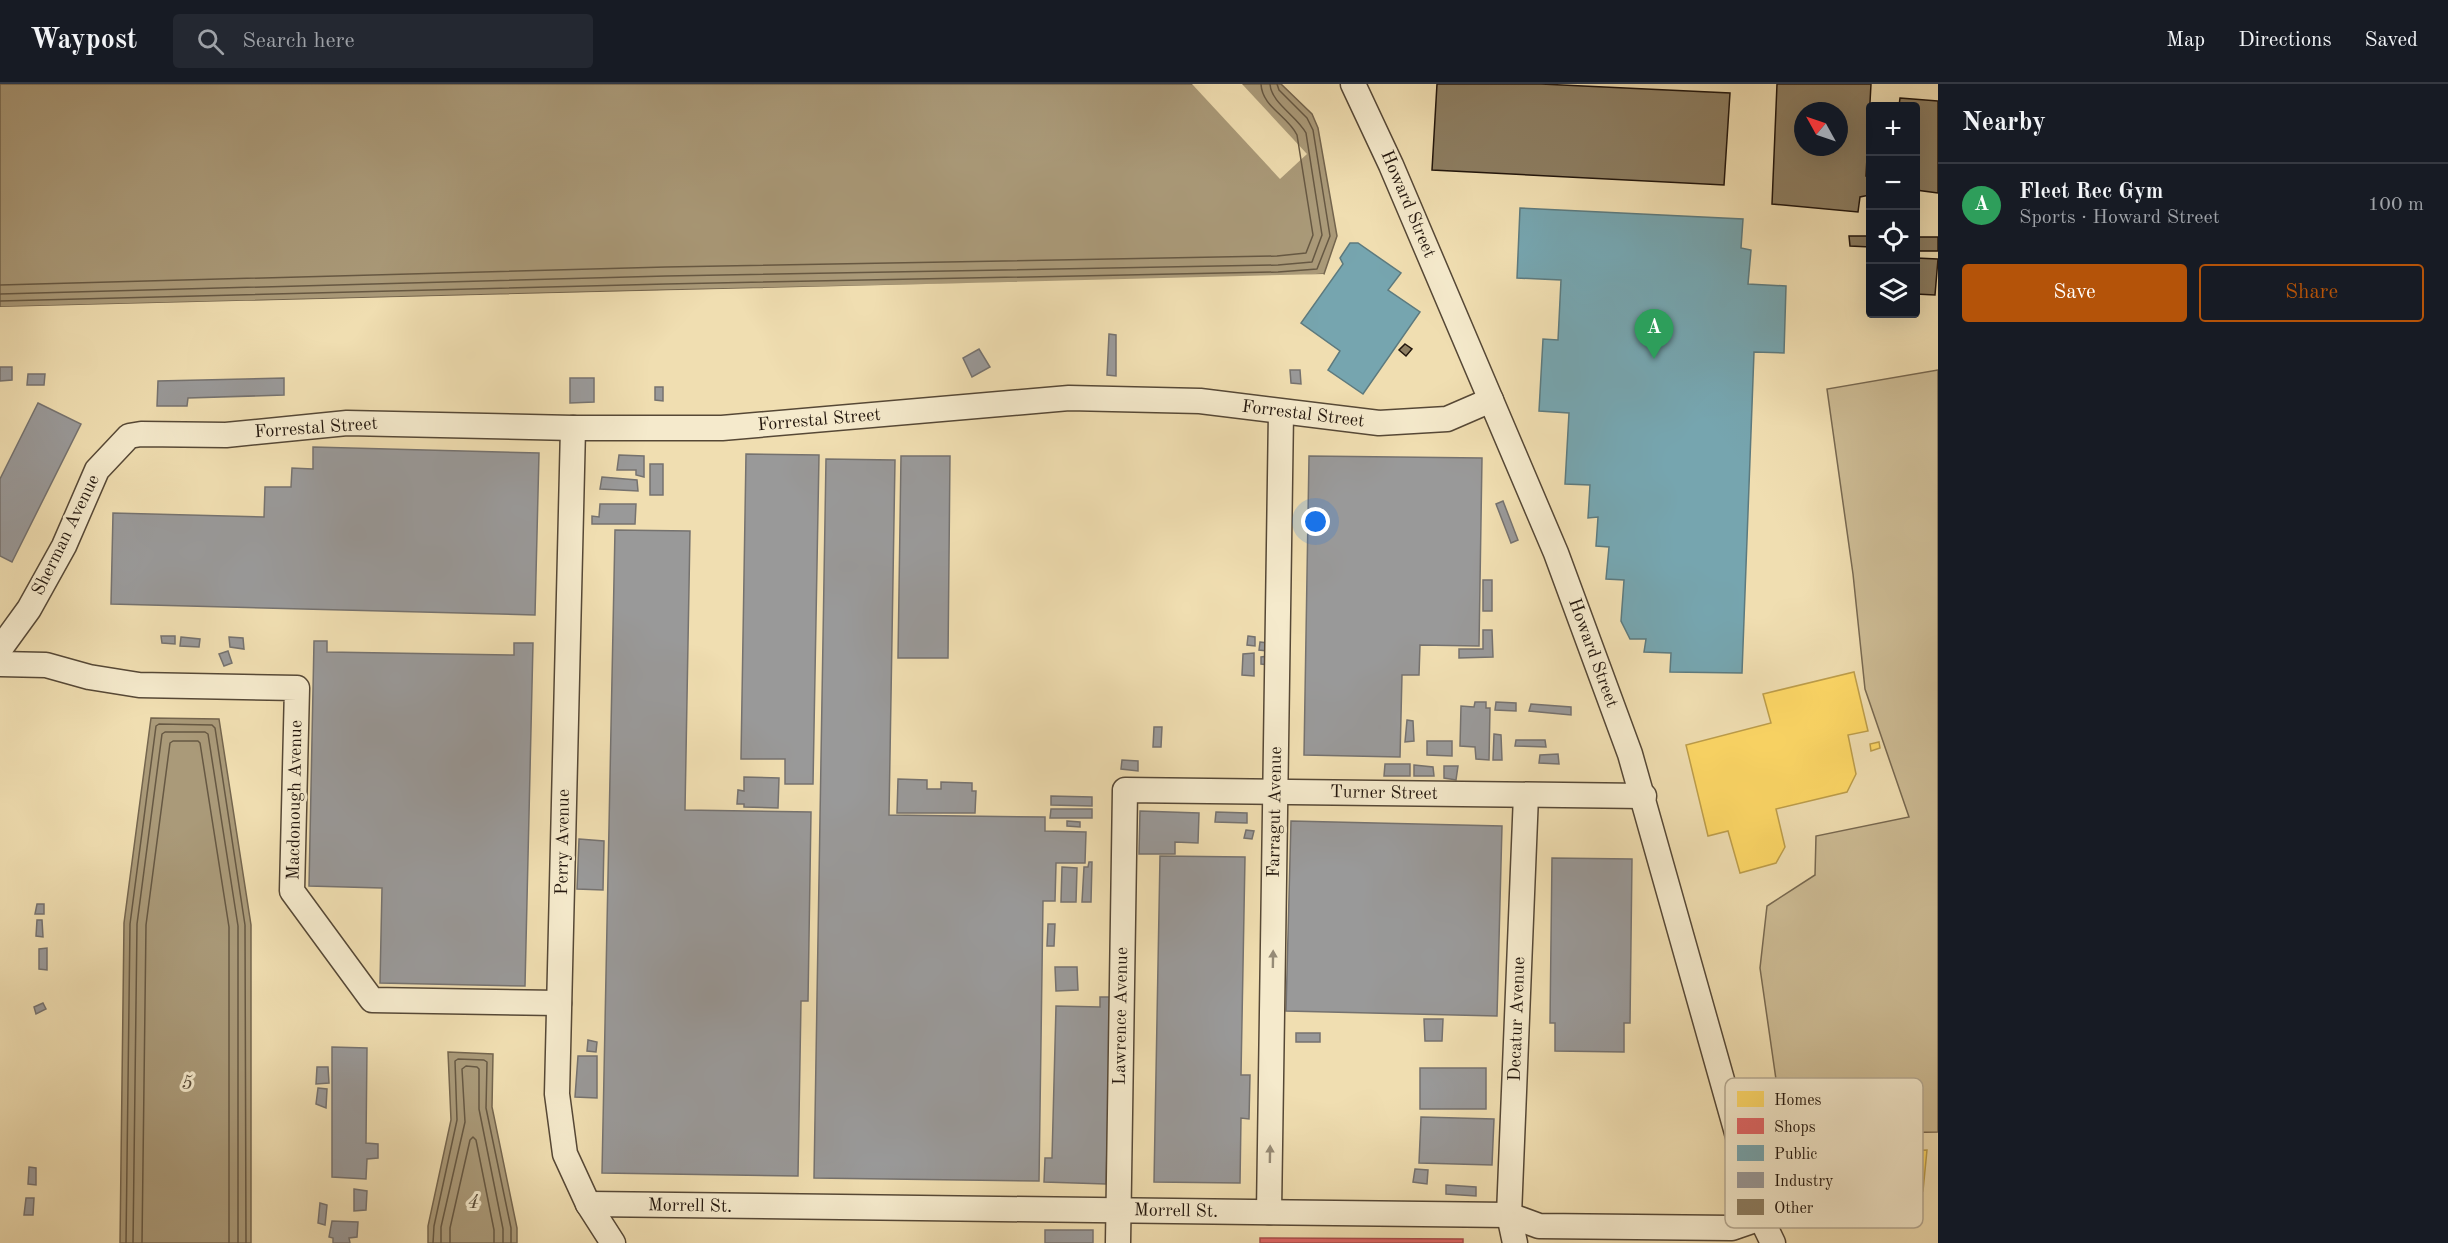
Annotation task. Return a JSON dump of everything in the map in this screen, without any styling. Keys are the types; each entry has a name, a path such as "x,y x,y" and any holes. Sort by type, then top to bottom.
{"street":[{"name":"Howard Street","path":"1353,84 1391,165 1556,553 1644,796 1725,1088"},
{"name":"Forrestal Street","path":"141,434 226,435 347,423 573,428 722,428 1069,398 1200,400 1281,412 1390,423 1447,419 1491,400"},
{"name":"Farragut Avenue","path":"1269,1212 1281,412"},
{"name":"Perry Avenue","path":"573,428 557,1094 565,1154 588,1204 613,1243"},
{"name":"Sherman Avenue","path":"0,649 29,609 64,546 97,470 129,436 141,434"},
{"name":"Macdonough Avenue","path":"0,664 46,665 89,677 139,685 297,688 292,891 372,1000 559,1003"},
{"name":"Turner Street","path":"1125,790 1644,796"},
{"name":"Lawrence Avenue","path":"1118,1243 1125,790"},
{"name":"Decatur Avenue","path":"1515,1243 1509,1215 1526,795"},
{"name":"Morrell St.","path":"588,1204 1509,1215 1539,1226 1725,1228"},
{"name":"Howard Street","path":"1766,1228 1773,1243"}],"shaded area":[{"path":"1938,370 1938,1132 1923,1132 1923,1078 1776,1078 1760,968 1767,906 1815,875 1816,836 1909,817 1865,689 1853,574 1827,389"}],"water":[{"path":"0,84 1281,84 1312,114 1318,128 1337,236 1324,274 1279,278 666,290 0,307"},
{"name":"5","path":"151,718 219,719 251,925 251,1243 120,1243 124,923"},
{"name":"4","path":"448,1052 493,1054 492,1107 517,1228 517,1243 428,1243 428,1226 451,1120"}],"pier":[{"path":"1192,84 1242,84 1307,154 1280,179"},
{"path":"1324,274 1322,277 1279,281 666,293 0,310 0,307"}],"building: Homes":[{"path":"1854,672 1868,731 1848,735 1856,774 1847,792 1776,809 1785,847 1776,863 1740,873 1728,831 1708,836 1686,745 1771,723 1763,694"},
{"path":"1879,742 1880,748 1871,751 1870,744"},
{"path":"1923,1150 1927,1150 1923,1191"}],"building: Shops":[{"path":"1260,1238 1463,1239 1463,1243 1260,1243"}],"building: Public":[{"path":"1520,208 1743,219 1741,248 1751,250 1748,284 1786,286 1784,353 1754,352 1742,673 1670,672 1671,653 1644,652 1646,639 1630,639 1621,621 1624,580 1606,579 1609,547 1596,546 1598,517 1588,518 1590,485 1565,484 1569,413 1539,411 1543,339 1558,340 1561,280 1517,278"},
{"path":"1350,243 1358,243 1401,273 1388,290 1420,312 1363,394 1328,370 1340,351 1301,323 1343,264 1340,258"}],"building: Industry":[{"path":"1109,334 1116,335 1116,376 1107,375"},
{"path":"979,349 990,367 972,377 963,358"},
{"path":"0,367 12,367 12,380 0,381"},
{"path":"1290,370 1300,370 1301,384 1291,383"},
{"path":"28,374 45,374 44,385 27,385"},
{"path":"284,378 284,395 188,398 187,406 157,406 158,381"},
{"path":"570,378 594,378 594,402 570,403"},
{"path":"655,387 663,387 663,401 655,400"},
{"path":"38,403 81,424 12,562 0,556 0,479"},
{"path":"313,447 539,453 535,615 111,604 113,513 264,517 265,487 291,487 292,468 313,469"},
{"path":"746,454 819,455 813,784 785,784 785,759 741,759"},
{"path":"619,455 644,456 644,477 636,475 636,470 617,470"},
{"path":"901,456 950,456 948,658 898,658"},
{"path":"1309,456 1482,458 1479,646 1420,645 1419,675 1402,675 1400,757 1304,755"},
{"path":"826,459 895,460 889,815 1045,817 1045,831 1086,832 1085,863 1056,863 1055,901 1043,901 1039,1181 814,1178"},
{"path":"650,464 663,464 663,495 650,495"},
{"path":"602,477 637,480 638,491 600,489"},
{"path":"1503,501 1518,540 1511,543 1496,504"},
{"path":"600,504 636,504 635,524 592,524 592,516 599,517"},
{"path":"615,530 690,531 685,810 811,812 808,1001 801,1001 798,1176 602,1173"},
{"path":"1483,580 1492,580 1492,611 1483,611"},
{"path":"1483,630 1492,630 1493,657 1459,658 1459,649 1483,649"},
{"path":"161,636 175,636 175,644 162,643"},
{"path":"1248,636 1255,637 1255,646 1247,645"},
{"path":"181,637 200,639 199,647 180,646"},
{"path":"229,637 243,638 244,649 230,647"},
{"path":"314,641 327,641 327,652 514,655 514,643 533,643 525,986 380,983 382,888 309,886"},
{"path":"1260,642 1268,643 1267,651 1259,650"},
{"path":"228,651 232,663 224,666 219,654"},
{"path":"1254,653 1254,676 1242,675 1243,654"},
{"path":"1268,656 1269,665 1261,664 1261,657"},
{"path":"1475,702 1486,702 1486,708 1490,708 1489,760 1476,759 1475,747 1460,746 1461,706 1474,707"},
{"path":"1496,702 1516,703 1516,711 1495,710"},
{"path":"1531,704 1571,707 1571,715 1529,711"},
{"path":"1407,720 1413,721 1414,741 1405,742"},
{"path":"1154,727 1162,727 1161,747 1153,747"},
{"path":"1494,734 1501,735 1502,760 1493,760"},
{"path":"1516,740 1545,740 1546,747 1515,746"},
{"path":"1427,741 1452,741 1452,756 1427,755"},
{"path":"1558,754 1559,764 1539,763 1540,755"},
{"path":"1122,760 1138,761 1138,771 1121,769"},
{"path":"1385,764 1410,764 1410,776 1384,776"},
{"path":"1414,765 1433,767 1434,776 1414,776"},
{"path":"1444,766 1458,766 1456,780 1444,778"},
{"path":"744,777 779,778 778,808 744,807 744,804 737,804 738,790 744,791"},
{"path":"898,779 927,780 927,789 941,789 941,782 972,783 972,791 976,791 975,813 897,813"},
{"path":"1051,796 1092,797 1092,806 1051,805"},
{"path":"1051,809 1092,809 1092,818 1050,818"},
{"path":"1140,811 1199,813 1198,843 1175,842 1175,854 1139,854"},
{"path":"1216,812 1247,813 1247,823 1215,822"},
{"path":"1067,821 1080,822 1080,827 1067,826"},
{"path":"1291,821 1502,826 1497,1016 1286,1011"},
{"path":"1246,830 1254,831 1252,839 1244,838"},
{"path":"579,839 604,841 603,890 577,889"},
{"path":"1160,856 1245,857 1241,1075 1250,1075 1249,1119 1241,1118 1240,1183 1154,1182"},
{"path":"1552,858 1632,859 1630,1023 1624,1023 1624,1052 1555,1051 1555,1023 1550,1023"},
{"path":"1089,862 1092,862 1091,902 1082,902 1084,867 1088,867"},
{"path":"1062,867 1077,868 1076,902 1061,902"},
{"path":"37,904 44,904 44,914 35,914"},
{"path":"37,920 42,920 43,937 36,936"},
{"path":"1048,924 1055,924 1054,946 1047,946"},
{"path":"47,948 47,970 39,969 39,949"},
{"path":"1055,967 1077,967 1078,990 1056,991"},
{"path":"1100,997 1111,997 1106,1184 1044,1182 1045,1158 1052,1158 1056,1006 1100,1007"},
{"path":"43,1003 46,1009 36,1014 34,1007"},
{"path":"1424,1019 1443,1019 1442,1041 1425,1041"},
{"path":"1296,1033 1320,1033 1320,1042 1296,1042"},
{"path":"588,1040 597,1042 596,1052 587,1051"},
{"path":"332,1047 367,1048 366,1143 378,1144 378,1158 367,1159 366,1179 332,1177"},
{"path":"578,1056 597,1056 597,1098 575,1097"},
{"path":"317,1067 328,1067 329,1083 316,1084"},
{"path":"1420,1068 1486,1068 1486,1109 1420,1109"},
{"path":"318,1088 327,1089 326,1108 316,1104"},
{"path":"1421,1117 1494,1119 1492,1165 1419,1163"},
{"path":"29,1167 36,1168 36,1185 28,1184"},
{"path":"1415,1169 1428,1170 1427,1184 1413,1182"},
{"path":"1446,1185 1476,1187 1476,1196 1446,1194"},
{"path":"354,1189 367,1191 366,1210 354,1211"},
{"path":"26,1198 34,1198 33,1215 24,1215"},
{"path":"320,1203 327,1205 325,1225 318,1223"},
{"path":"332,1221 358,1222 357,1237 349,1238 350,1243 333,1243 333,1238 329,1237"},
{"path":"1045,1230 1093,1230 1093,1243 1045,1243"}],"building: Other":[{"path":"1437,84 1541,84 1730,93 1724,185 1432,170"},
{"path":"1777,84 1871,84 1870,102 1866,102 1866,196 1860,197 1858,212 1772,204"},
{"path":"1900,98 1938,101 1938,193 1920,191 1920,102 1900,102"},
{"path":"1849,236 1866,236 1866,247 1850,246"},
{"path":"1920,237 1938,237 1938,251 1920,251"},
{"path":"1920,258 1938,259 1935,295 1920,294"},
{"path":"1405,344 1412,349 1406,356 1399,350"}],"place":[{"name":"Fleet Rec Gym","path":"1654,359"}]}
